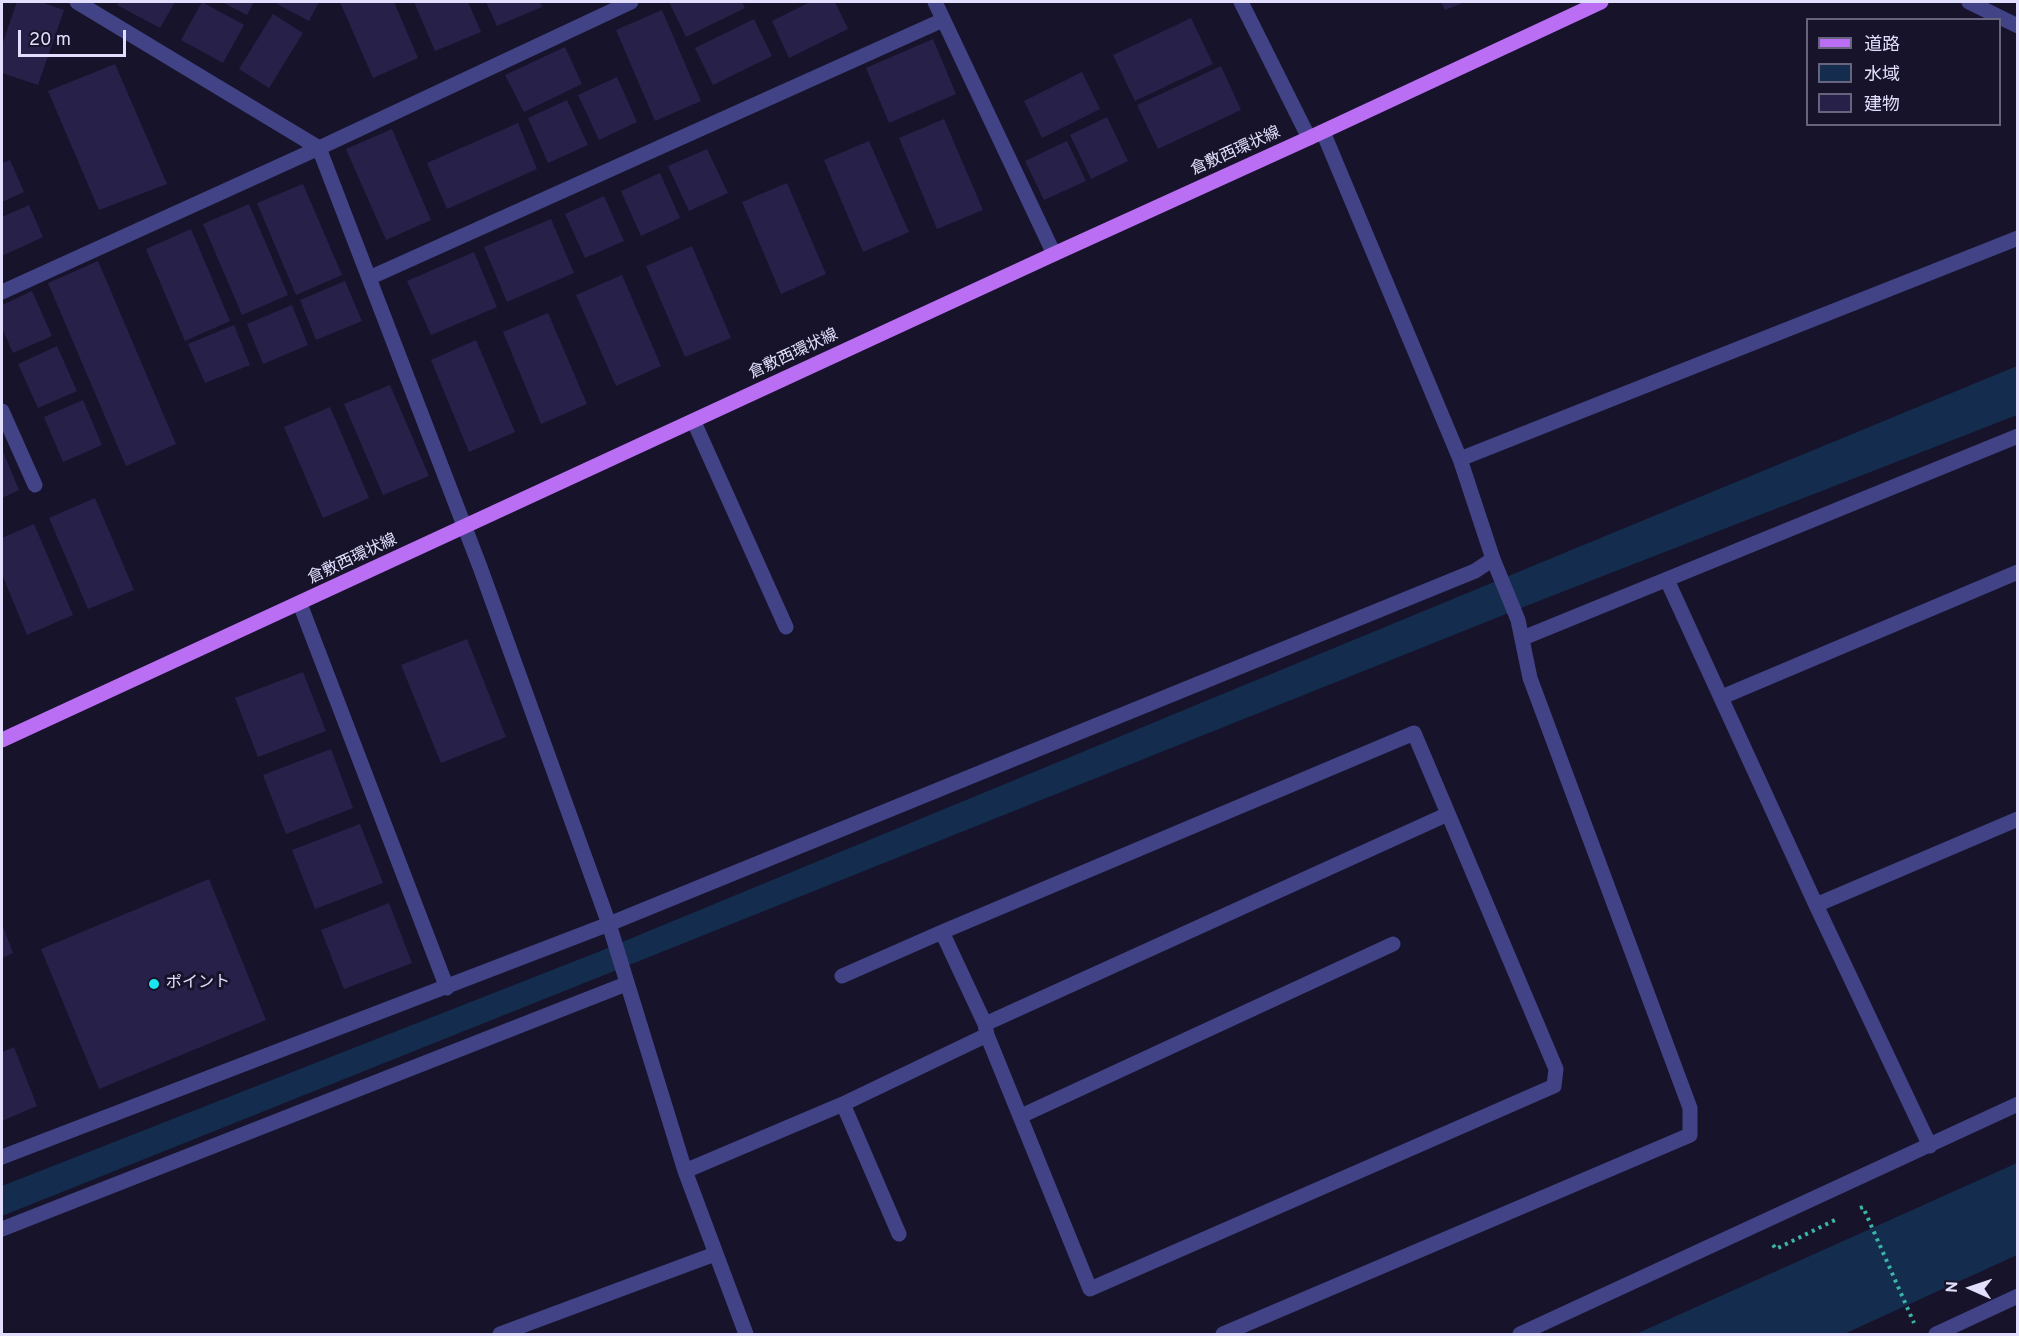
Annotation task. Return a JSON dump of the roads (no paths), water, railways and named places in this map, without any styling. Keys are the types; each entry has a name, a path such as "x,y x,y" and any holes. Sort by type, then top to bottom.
{"main road":[{"name":"倉敷西環状線","path":"2,740 1601,2"}],"street":[{"path":"77,2 319,148 465,528 611,930 685,1171 746,1335"},
{"path":"2,291 319,148 631,2"},
{"path":"934,2 1054,254"},
{"path":"1223,1335 1690,1135 1690,1108 1530,678 1518,620 1496,566 1460,459 1316,135 1240,2"},
{"path":"1968,2 2018,26"},
{"path":"369,278 943,20"},
{"path":"1460,459 2018,238"},
{"path":"2,411 35,485"},
{"path":"694,422 786,627"},
{"path":"1523,638 2018,436"},
{"path":"2,1157 447,988 611,930 1475,572 1496,566"},
{"path":"1722,697 2018,572"},
{"path":"1667,580 1816,905 1930,1146"},
{"path":"300,604 447,988"},
{"path":"842,976 942,932 1414,733 1556,1069 1554,1086 1090,1289 986,1029 942,932"},
{"path":"685,1171 843,1104 986,1029 1448,814"},
{"path":"1816,905 2018,819"},
{"path":"1021,1116 1393,944"},
{"path":"2,1229 625,980"},
{"path":"843,1104 899,1234"},
{"path":"1520,1335 2018,1104"},
{"path":"500,1335 715,1254"},
{"path":"1936,1335 2018,1296"}],"water":[{"path":"2017,366 2017,415 1531,604 2,1216 2,1186 598,952"},
{"path":"2017,1163 2017,1255 1844,1334 1636,1334"}],"place":[{"name":"ポイント","path":"154,984"}]}
